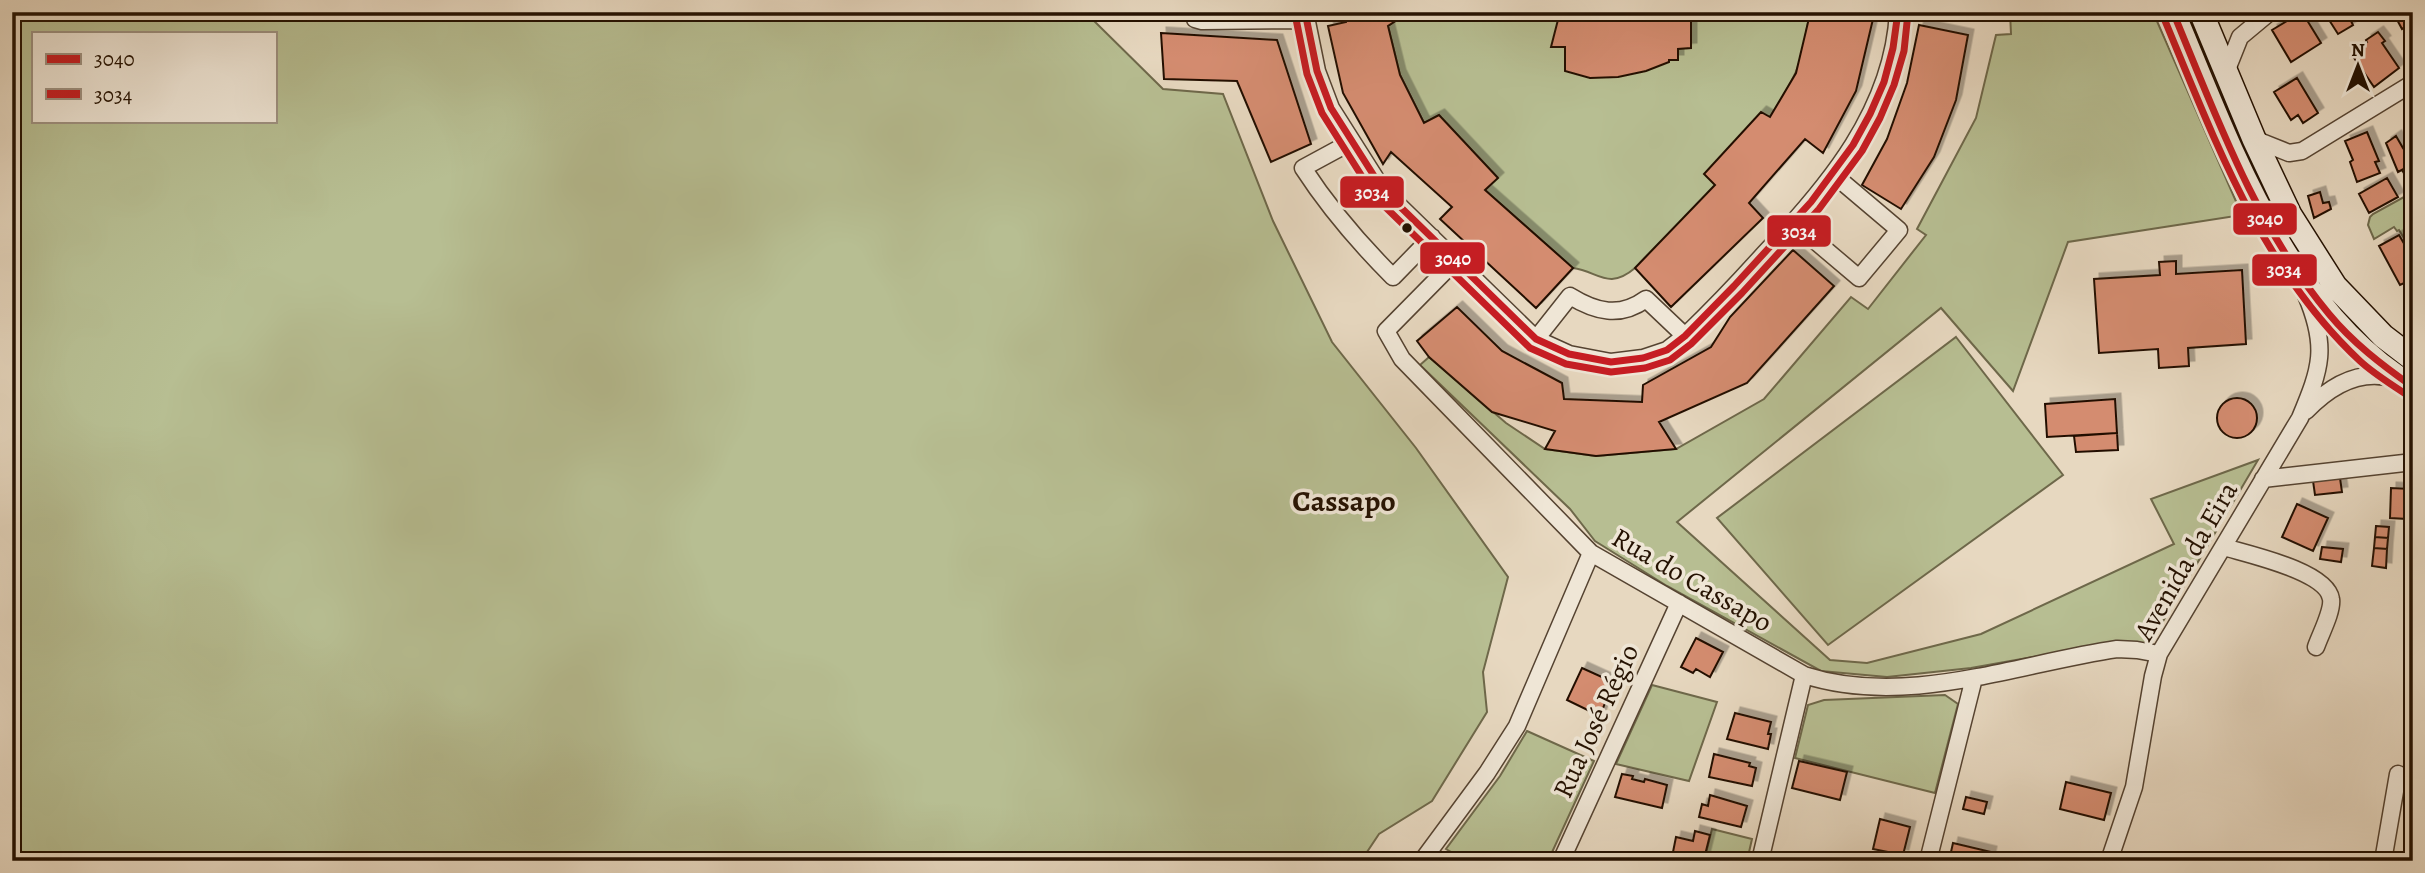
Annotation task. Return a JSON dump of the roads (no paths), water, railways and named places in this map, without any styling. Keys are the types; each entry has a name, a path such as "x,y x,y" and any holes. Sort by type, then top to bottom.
{"street":[{"path":"1193,12 1195,19 1202,22 1305,16 1317,71 1331,107 1382,190 1536,339 1569,354 1612,362 1643,358 1667,350 1685,336 1794,223 1834,175 1870,116 1888,75 1896,40 1898,12"},
{"path":"2174,12 2231,150 2271,228 2293,264 2341,327 2366,353 2408,384"},
{"path":"2201,12 2254,139 2290,215 2335,286 2383,337 2413,359"},
{"path":"2226,72 2240,37 2270,12"},
{"path":"2254,139 2289,152 2302,151 2413,83"},
{"path":"1351,142 1303,168 1327,205 1355,239 1393,277 1432,237"},
{"path":"1794,223 1859,278 1899,230 1834,175"},
{"name":"Rua do Cassapo","path":"1456,260 1386,331 1402,359 1591,554 1804,675 1831,683 1884,687 1974,678 2117,649 2159,654"},
{"name":"Avenida da Eira","path":"2109,861 2134,787 2159,654 2300,418 2318,372 2320,339 2313,312 2293,264"},
{"path":"1536,339 1570,296 1587,307 1603,312 1634,308 1646,299 1685,336"},
{"name":"Avenida da Eira","path":"2300,418 2316,401 2340,383 2367,376 2381,376 2408,384"},
{"path":"2263,479 2413,462"},
{"path":"2224,547 2271,559 2305,574 2324,587 2329,593 2331,606 2316,647"},
{"path":"1422,861 1504,750 1517,726 1591,554"},
{"name":"Rua José Régio","path":"1561,861 1679,603"},
{"path":"1760,861 1804,675"},
{"path":"1928,861 1974,678"},
{"path":"2383,861 2398,775"}],"district":[{"name":"Cassapo","path":"1344,501"}]}
